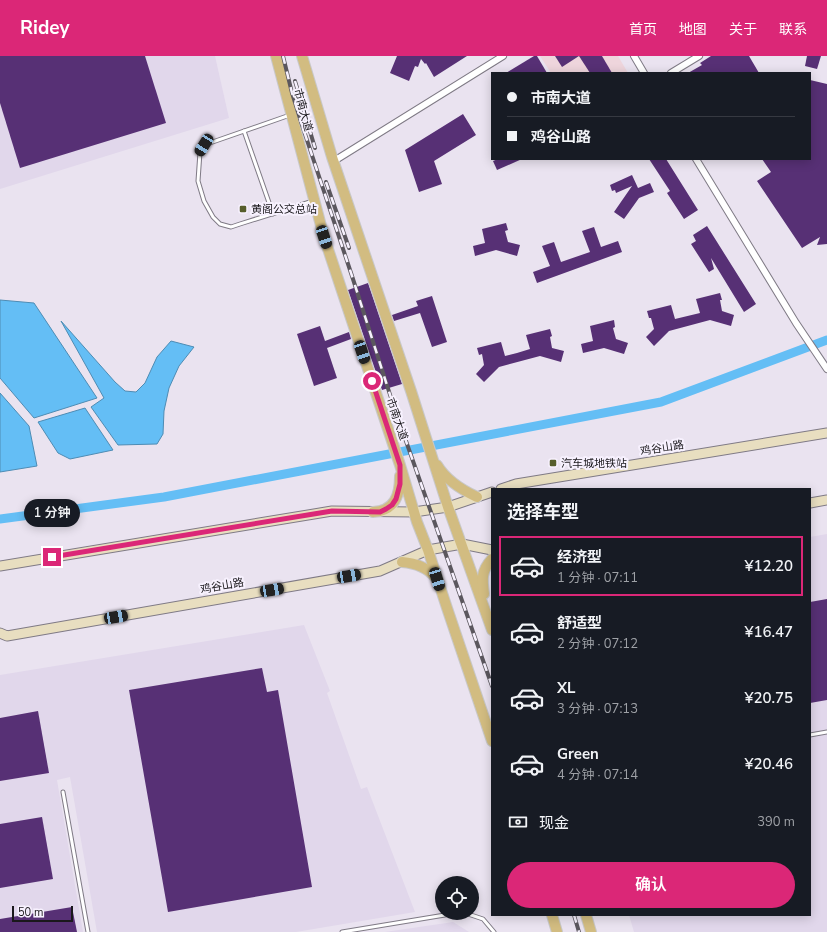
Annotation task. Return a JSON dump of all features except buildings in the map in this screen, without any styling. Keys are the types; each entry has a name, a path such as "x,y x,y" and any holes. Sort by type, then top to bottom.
{"main road":[{"name":"市南大道","path":"276,56 324,237 400,465 408,494 491,738"},
{"name":"市南大道","path":"302,56 334,161 415,403 448,507 491,627"},
{"name":"鸡谷山路","path":"504,488 516,484 827,433"},
{"path":"432,457 438,468 447,477 466,492 477,497"},
{"path":"0,566 332,511 380,512 392,505 396,499 400,484 400,465"},
{"path":"373,512 414,512 448,507 491,492"},
{"path":"811,503 827,500"},
{"name":"鸡谷山路","path":"0,633 7,636 380,571 428,550 462,544 491,550"},
{"path":"485,608 482,579 484,571 491,560"},
{"path":"402,562 418,564 432,573 437,579"},
{"path":"552,916 558,932"},
{"path":"586,916 591,932"}],"street":[{"path":"334,161 503,56"},
{"path":"634,56 643,72"},
{"path":"673,72 699,56"},
{"path":"697,160 796,323 827,369"}],"lane":[{"path":"292,115 204,145 200,152 198,180 204,201 213,217 220,224 231,227 314,200"},
{"path":"244,131 273,214"},
{"path":"811,734 827,732"},
{"path":"63,792 88,932"},
{"path":"342,932 435,916"},
{"path":"479,918 483,919 494,930 494,932"}],"shaded area":[{"path":"0,56 215,56 229,118 0,189"},
{"path":"540,56 618,56 627,72 550,72"},
{"path":"827,534 827,932 634,932 629,916 811,916 811,537"},
{"path":"304,625 330,691 327,693 361,789 367,787 415,912 296,932 97,932 70,777 57,780 83,932 0,932 0,675"},
{"path":"453,922 469,932 385,932"}],"water":[{"path":"0,300 34,303 97,398 34,418 0,378"},
{"path":"61,321 115,382 125,391 136,392 145,383 157,357 171,341 194,347 179,366 169,388 164,411 163,434 157,444 118,445 91,407 104,398"},
{"path":"0,393 29,426 37,466 0,472"},
{"path":"85,408 113,450 70,459 58,453 38,422"}],"waterway":[{"path":"0,519 164,497 661,402 827,340"}],"railway":[{"path":"283,56 302,125 393,404 491,683"},
{"path":"295,81 315,148"},
{"path":"326,182 349,248"},
{"path":"574,916 579,932"}],"place":[{"name":"黄阁公交总站","path":"243,209"},
{"name":"汽车城地铁站","path":"553,463"}],"route":[{"path":"52,557 332,511 380,512 386,509 392,505 398,493 400,484 400,465 372,381"}]}
